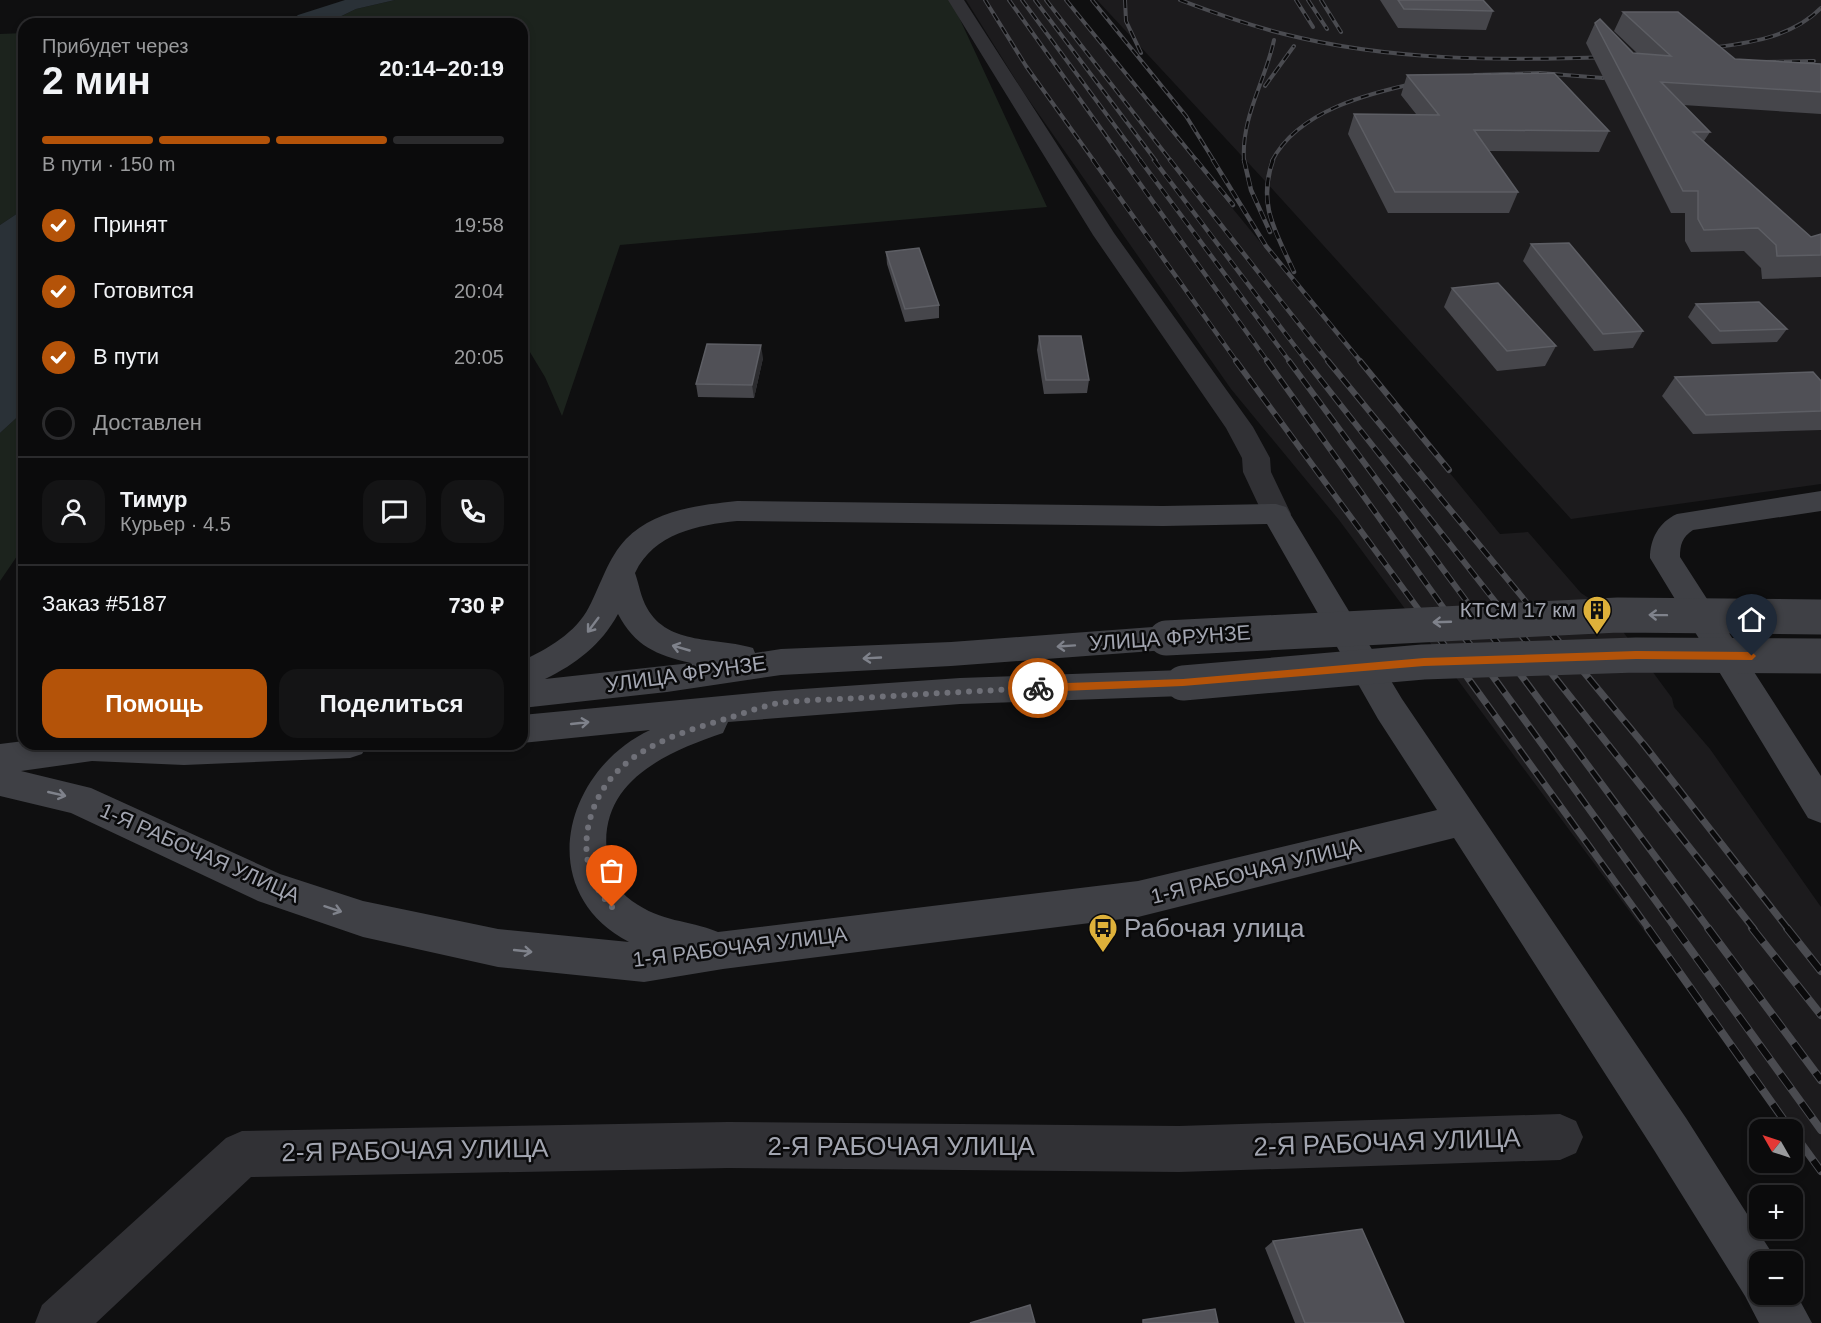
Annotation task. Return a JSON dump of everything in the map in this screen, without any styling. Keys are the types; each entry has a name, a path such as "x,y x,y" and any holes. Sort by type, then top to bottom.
{"main road":[{"path":"1821,501 1687,521 1681,523 1670,535 1665,551 1665,558 1821,807"},
{"path":"528,672 568,651 583,638 607,605 628,558 652,534 678,521 707,513 737,511 1163,516 1276,514 1390,709 1670,1134 1749,1260"},
{"path":"620,573 633,613 642,626 656,637 673,646 693,651 781,662"},
{"name":"УЛИЦА ФРУНЗЕ","path":"528,694 667,679 781,662 951,654 1167,638 1618,615 1821,617"},
{"name":"УЛИЦА ФРУНЗЕ","path":"528,728 774,704 960,691 1183,682 1424,662 1636,655 1821,656"},
{"path":"723,950 641,928 620,916 603,898 592,879 586,857 586,834 592,812 602,791 617,772 635,756 656,742 679,733 774,704"},
{"path":"0,759 73,750"},
{"path":"168,750 208,750"},
{"name":"1-Я РАБОЧАЯ УЛИЦА","path":"0,781 78,799 272,889 363,919 498,948 644,963 723,950 1138,899 1463,820"},
{"path":"1776,1305 1787,1323"}],"street":[{"path":"956,0 1104,235 1239,427 1256,458 1257,472 1276,514"},
{"name":"2-Я РАБОЧАЯ УЛИЦА","path":"60,1323 242,1154 728,1145 1179,1149 1560,1137"}],"shaded area":[{"path":"345,0 395,0 356,9 337,18 295,18"},
{"path":"395,0 951,0 1047,207 620,245 562,416 545,377 528,349 528,18 337,18 356,9"},
{"path":"966,0 1067,0 1215,187 1500,534 1528,532 1581,593 1607,610 1672,698 1674,707 1710,749 1821,907 1821,1174 1803,1147 1803,1119 1784,1119 1339,520 1231,389 1024,93"},
{"path":"1097,0 1821,0 1821,484 1571,519 1266,182"},
{"path":"18,33 18,213 0,225 0,34"},
{"path":"18,213 18,416 0,433 0,225"},
{"path":"18,416 18,555 0,581 0,433"}],"building":[{"path":"1398,0 1483,0 1493,11 1404,9"},
{"path":"1623,12 1678,12 1735,59 1821,64 1821,92 1661,82 1710,132 1693,132 1811,237 1821,234 1821,255 1777,256 1776,245 1758,228 1704,230 1698,219 1698,191 1683,191 1595,23 1600,19 1633,53 1671,56"},
{"path":"1554,73 1609,131 1474,130 1518,192 1395,192 1354,114 1439,115 1407,75"},
{"path":"1569,243 1643,331 1603,334 1531,244"},
{"path":"919,248 939,305 905,309 886,252"},
{"path":"1498,283 1556,346 1507,351 1452,288"},
{"path":"1759,302 1787,329 1720,331 1696,304"},
{"path":"1039,336 1081,336 1089,380 1046,380"},
{"path":"707,344 761,345 752,385 696,384"},
{"path":"1813,372 1821,381 1821,411 1706,415 1675,377"},
{"path":"1362,1229 1404,1323 1305,1323 1273,1241"},
{"path":"1030,1305 1035,1323 970,1323"},
{"path":"1215,1309 1218,1323 1143,1323 1143,1320"}],"railway":[{"path":"985,0 1026,66 1094,161"},
{"path":"1009,0 1124,161"},
{"path":"1022,0 1141,161"},
{"path":"1035,0 1156,161"},
{"path":"1046,0 1171,161"},
{"path":"1066,0 1197,161"},
{"path":"1092,0 1186,116 1214,161"},
{"path":"1125,0 1126,21 1141,53"},
{"path":"1180,0 1271,30 1364,50 1487,59 1610,57"},
{"path":"1296,0 1313,27"},
{"path":"1308,0 1327,29"},
{"path":"1321,0 1341,32"},
{"path":"1702,49 1749,42 1781,33 1795,27 1821,8"},
{"path":"1244,160 1246,129 1274,40"},
{"path":"1265,86 1294,46"},
{"path":"1760,62 1814,61"},
{"path":"1475,75 1540,73 1603,78"},
{"path":"1272,161 1284,143 1317,116 1358,98 1421,82"},
{"path":"1093,160 1237,362"},
{"path":"1123,160 1268,362"},
{"path":"1140,160 1290,362"},
{"path":"1154,160 1307,362"},
{"path":"1170,160 1329,362"},
{"path":"1196,160 1233,205"},
{"path":"1213,160 1266,246 1361,362"},
{"path":"1244,160 1251,190 1270,232"},
{"path":"1273,160 1267,191 1268,205 1275,231 1294,272"},
{"path":"1236,361 1422,614"},
{"path":"1267,361 1448,614"},
{"path":"1289,361 1476,614"},
{"path":"1306,361 1505,614"},
{"path":"1328,361 1536,614"},
{"path":"1360,361 1449,470"},
{"path":"1421,613 1649,929"},
{"path":"1447,613 1676,929"},
{"path":"1475,613 1709,929"},
{"path":"1504,613 1754,929"},
{"path":"1535,613 1645,746 1788,929"},
{"path":"1648,928 1783,1119"},
{"path":"1675,928 1821,1130"},
{"path":"1708,928 1821,1080"},
{"path":"1752,928 1821,1015"},
{"path":"1787,928 1821,971"},
{"path":"1803,1146 1821,1171"}],"way so far":[{"path":"612,907 603,898 592,879 586,857 586,834 592,812 602,791 617,772 656,742 774,704 1038,688"}],"place":[{"name":"КТСМ 17 км","path":"1597,636"},
{"name":"Рабочая улица","path":"1103,954"}],"route":[{"path":"1038,688 1183,682 1424,662 1636,655 1752,656"}]}
